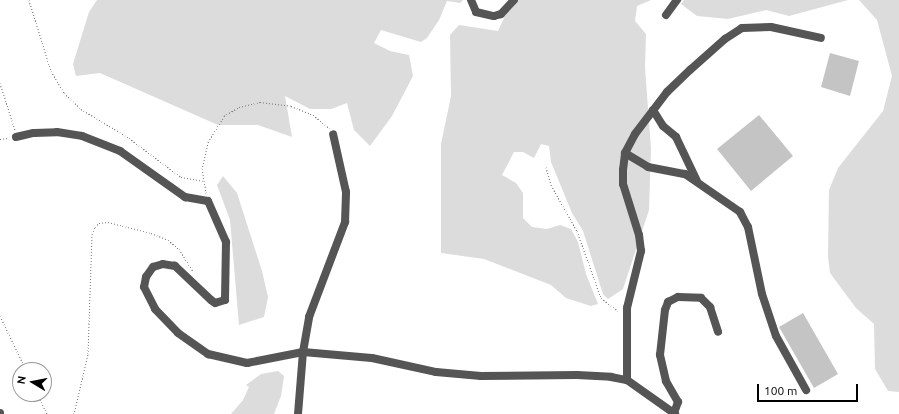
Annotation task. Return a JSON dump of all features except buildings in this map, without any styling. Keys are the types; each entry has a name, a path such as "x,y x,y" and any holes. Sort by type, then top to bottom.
{"street":[{"path":"471,1 476,12 494,16 501,14 514,0"},
{"path":"666,14 677,0"},
{"path":"627,380 626,315 640,251 639,235 623,184 625,153 635,134 653,110 690,70 724,39 742,28 759,26 771,27 821,38"},
{"path":"653,110 664,126 676,137 697,181"},
{"path":"16,137 34,132 56,132 82,136 120,151 185,197 208,201 226,242 225,300 216,303 210,300 174,266 163,264 153,267 146,277 146,296 155,309 178,333 208,354 247,363 303,352 372,358 436,372 481,376 584,375 627,380 675,414 678,402 666,381 660,356 665,310 668,302 678,297 701,298 710,307 718,332"},
{"path":"298,414 303,352 309,317 345,222 346,192 333,134"},
{"path":"625,153 648,167 685,174 732,204 740,212 748,227 762,294 776,336 806,390"}],"path":[{"path":"29,0 51,71 64,93 81,109 129,138 181,177 203,181"},
{"path":"0,83 16,137 0,139"},
{"path":"208,201 203,181 208,142 224,116 239,107 260,102 292,106 313,115 327,125 333,134"},
{"path":"546,167 551,185 577,231 602,298 607,304 626,315"},
{"path":"74,414 88,354 92,234 95,227 100,223 108,222 151,232 168,240 179,250 193,273"},
{"path":"0,316 22,362"},
{"path":"41,402 47,414"}],"shaded area":[{"path":"97,0 463,0 460,3 447,1 439,20 427,38 421,42 381,30 374,43 390,51 409,55 413,76 392,116 370,146 354,130 347,103 331,109 310,109 285,96 292,137 258,125 218,125 100,73 76,76 73,64 89,12"},
{"path":"519,0 651,0 637,6 635,21 646,34 645,68 651,148 649,210 623,289 608,299 603,294 583,231 572,213 551,162 549,146 541,144 534,158 523,152 514,152 502,175 516,183 523,193 523,218 532,227 547,229 560,225 571,229 578,242 586,274 598,304 591,306 566,298 551,285 484,259 441,253 441,144 451,96 450,35 459,25 498,31 505,16"},
{"path":"684,0 848,0 789,16 766,10 728,19 697,16 681,4"},
{"path":"859,0 899,0 899,392 888,391 875,369 874,324 856,308 830,273 828,257 829,190 838,168 883,111 892,76 877,20"},
{"path":"223,176 237,193 262,271 268,297 264,317 239,325 230,220 217,185"},
{"path":"278,371 284,376 281,396 274,414 231,414 243,400 249,387 246,385 261,374"}]}
